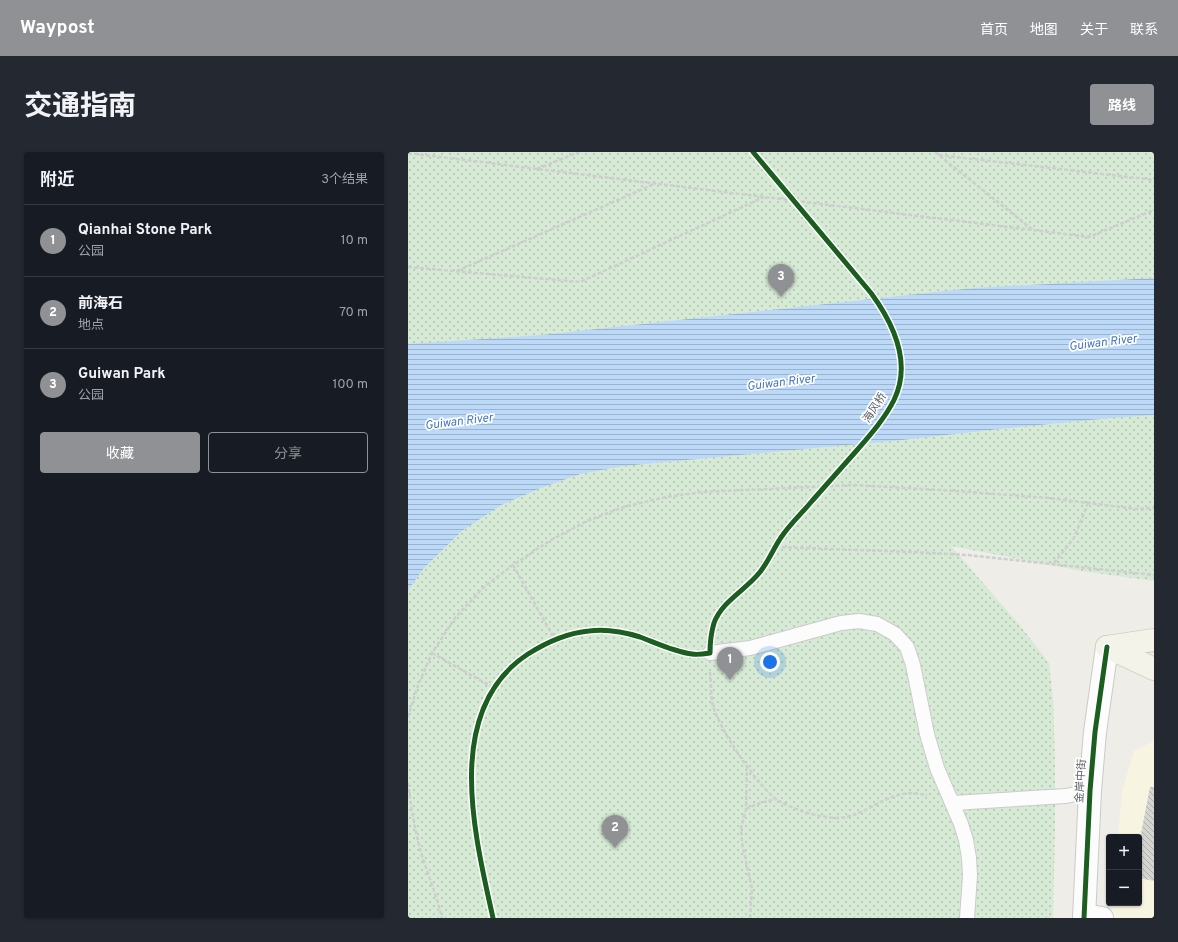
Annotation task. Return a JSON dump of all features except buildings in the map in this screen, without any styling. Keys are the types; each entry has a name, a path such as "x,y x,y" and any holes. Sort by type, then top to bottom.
{"main road":[{"path":"1107,647 1154,640"},
{"path":"1107,647 1154,668"}],"street":[{"name":"金岸中街","path":"1090,917 1090,790 1095,732 1107,647"}],"lane":[{"path":"710,653 750,648 840,623 859,621 877,624 895,634 907,647 917,681 932,752 937,768 953,803 966,840 970,876 967,918"},
{"path":"953,803 1066,796 1090,790"}],"path":[{"path":"536,169 579,152"},
{"path":"935,152 1034,230"},
{"path":"408,153 1089,237 1154,210"},
{"path":"939,155 1154,180"},
{"path":"457,272 654,184"},
{"path":"790,196 800,207"},
{"path":"408,266 457,272 580,282 764,197"},
{"path":"817,495 833,478"},
{"path":"408,718 417,688 432,653 455,618 484,587 513,565 552,540 587,521 624,507 666,497 702,492 854,485 1040,498 1137,509 1154,508"},
{"path":"1054,563 1074,538 1088,503"},
{"path":"773,553 778,544 967,555 1054,563 1154,575"},
{"path":"513,565 558,639 548,643"},
{"path":"432,653 494,688"},
{"path":"710,653 712,702 716,716 727,736 760,784 779,801 801,811 820,816 838,818 854,815 887,799 903,794 926,795 953,803"},
{"path":"490,694 498,682"},
{"path":"747,766 746,809 741,828 742,843 752,889 750,918"},
{"path":"408,783 411,807 422,854 442,918"},
{"path":"746,809 760,803 777,799"}],"shaded area":[{"path":"1154,741 1154,918 1111,918 1112,906 1142,906 1142,834 1118,834 1122,791 1134,751"}],"green space":[{"path":"408,152 1154,152 1154,581 1088,572 951,546 1022,628 1049,663 1053,698 1055,765 1053,918 408,918"}],"water":[{"name":"Guiwan River","path":"1154,278 1154,415 623,466 580,474 541,488 501,505 462,531 424,568 408,590 408,344 542,335 975,288"}],"cycle path":[{"name":"海风桥","path":"493,918 473,813 472,776 474,741 484,707 501,678 528,654 542,646 565,636 589,631 602,630 621,632 686,653 710,653 712,630 718,615 728,602 760,572 779,540 789,527 873,432 894,400 899,386 901,372 898,344 893,330 879,305 871,293 753,152"},
{"path":"1084,918 1090,791 1095,732 1107,647"}],"place":[{"name":"Guiwan Park","path":"781,297"},
{"name":"Qianhai Stone Park","path":"730,680"},
{"name":"前海石","path":"615,848"}]}
